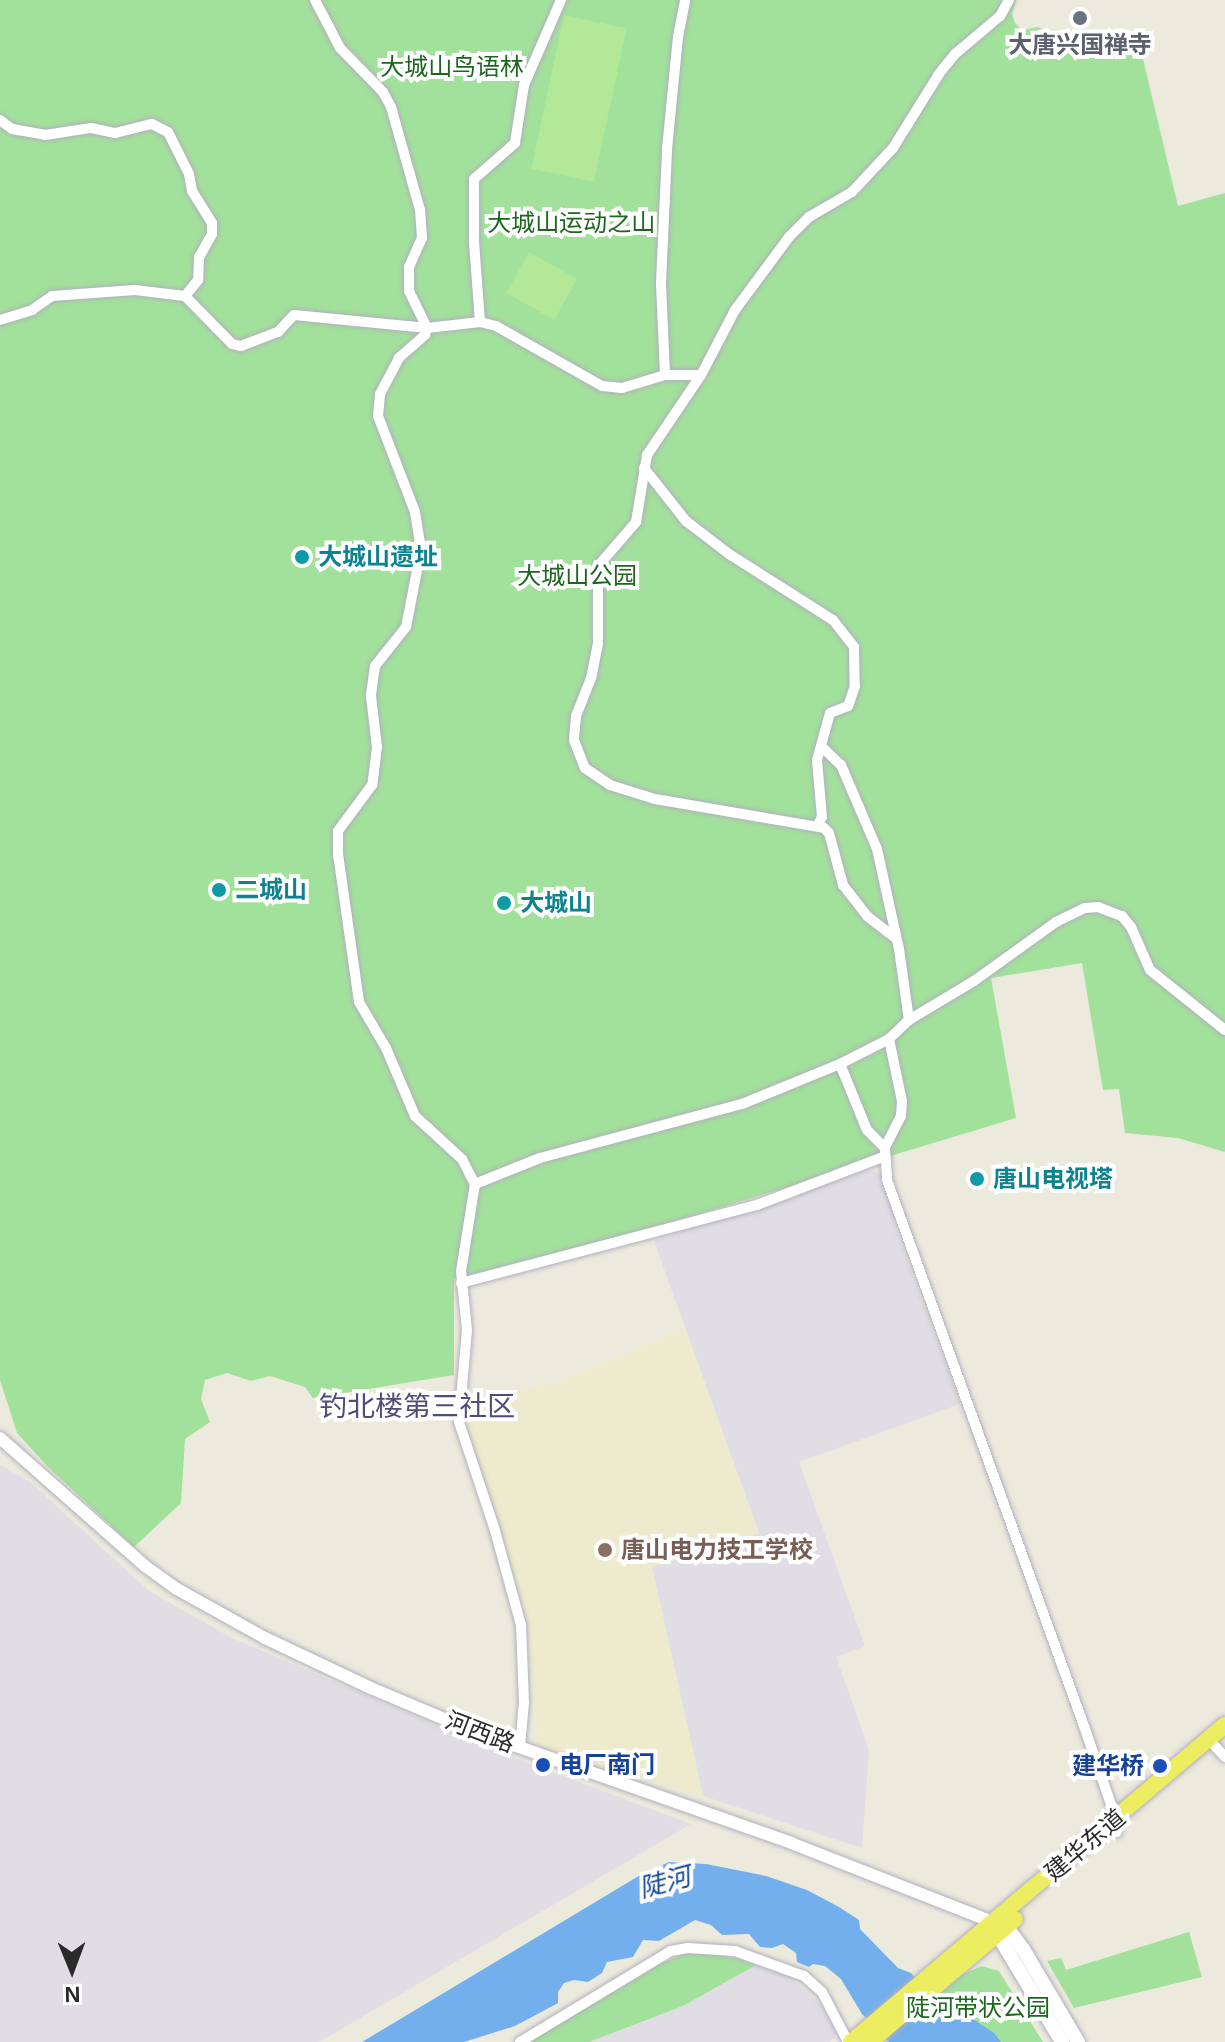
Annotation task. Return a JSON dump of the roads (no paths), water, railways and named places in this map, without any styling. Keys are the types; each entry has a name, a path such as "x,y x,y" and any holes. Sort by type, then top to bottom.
{"main road":[{"name":"建华东道","path":"857,2041 1000,1928 1225,1725"},
{"name":"建华东道","path":"1117,1825 1222,1747"},
{"path":"1000,1928 1062,2042"},
{"path":"1000,1928 1078,2042"}],"street":[{"path":"315,0 340,48 383,92 391,107 420,210 422,238 409,267 409,291 427,328 425,335 399,358 380,394 378,416 415,512 421,550 406,627 375,666 371,696 377,747 372,785 338,831 338,854 359,1002 386,1048 415,1116 462,1159 475,1184 461,1283 467,1330 459,1422 494,1527 521,1625 524,1702 520,1747"},
{"path":"480,322 474,242 474,179 515,143 524,85 561,0"},
{"path":"665,375 661,283 667,149 678,37 685,0"},
{"path":"894,937 867,916 843,885 829,833 818,825 655,799 610,785 585,768 573,730 591,678 598,643 598,566 636,522 640,513 647,455 701,375 735,310 789,237 809,217 852,192 893,148 947,64 1000,16 1009,0"},
{"path":"0,120 12,129 45,135 91,128 115,133 152,124 168,132 189,174 192,191 212,223 212,234 199,257 198,280 185,296"},
{"path":"0,320 32,310 52,296 135,290 185,296 232,344 241,346 278,332 294,315 427,328 480,322 496,326 602,386 635,386 665,375 701,375"},
{"path":"644,468 686,521 729,554 833,620 854,647 855,686 848,706 830,713 821,746 817,775 822,817 818,825"},
{"path":"821,746 841,765 877,849 899,949 909,1020"},
{"path":"475,1184 540,1158 742,1104 840,1064 889,1039 909,1020 974,981 1075,911 1098,907 1122,916 1131,927 1150,970 1225,1030"},
{"path":"889,1039 902,1101 901,1116 885,1152 887,1180 1117,1825"},
{"path":"840,1064 867,1130 885,1152"},
{"path":"461,1283 757,1205 885,1152"},
{"name":"河西路","path":"0,1427 6,1449"},
{"name":"河西路","path":"0,1438 6,1449 145,1566 177,1589 265,1638 371,1688 520,1747 791,1843 1000,1928"},
{"path":"520,2042 671,1951 709,1948 777,1963 804,1976 822,1992 857,2041"}],"water":[{"name":"陡河","path":"669,1862 706,1864 766,1876 807,1890 839,1907 859,1920 860,1929 898,1968 911,1973 938,2005 949,2013 959,2010 994,2033 1001,2042 889,2042 862,2014 841,1979 825,1966 813,1964 809,1967 797,1962 796,1953 783,1944 772,1948 760,1947 749,1934 722,1935 711,1925 695,1920 659,1941 643,1940 633,1957 607,1962 602,1973 588,1982 574,1980 564,1983 558,1992 558,2003 515,2026 464,2042 362,2042 642,1874"}],"place":[{"name":"大唐兴国禅寺","path":"1080,18"},
{"name":"大城山遗址","path":"302,557"},
{"name":"二城山","path":"219,890"},
{"name":"大城山","path":"504,903"},
{"name":"唐山电视塔","path":"977,1179"},
{"name":"唐山电力技工学校","path":"605,1550"},
{"name":"电厂南门","path":"543,1765"},
{"name":"建华桥","path":"1160,1766"}],"district":[{"name":"钓北楼第三社区","path":"417,1407"}],"park label":[{"name":"大城山鸟语林","path":"452,67"},
{"name":"大城山运动之山","path":"571,223"},
{"name":"大城山公园","path":"577,576"},
{"name":"陡河带状公园","path":"978,2008"}]}
